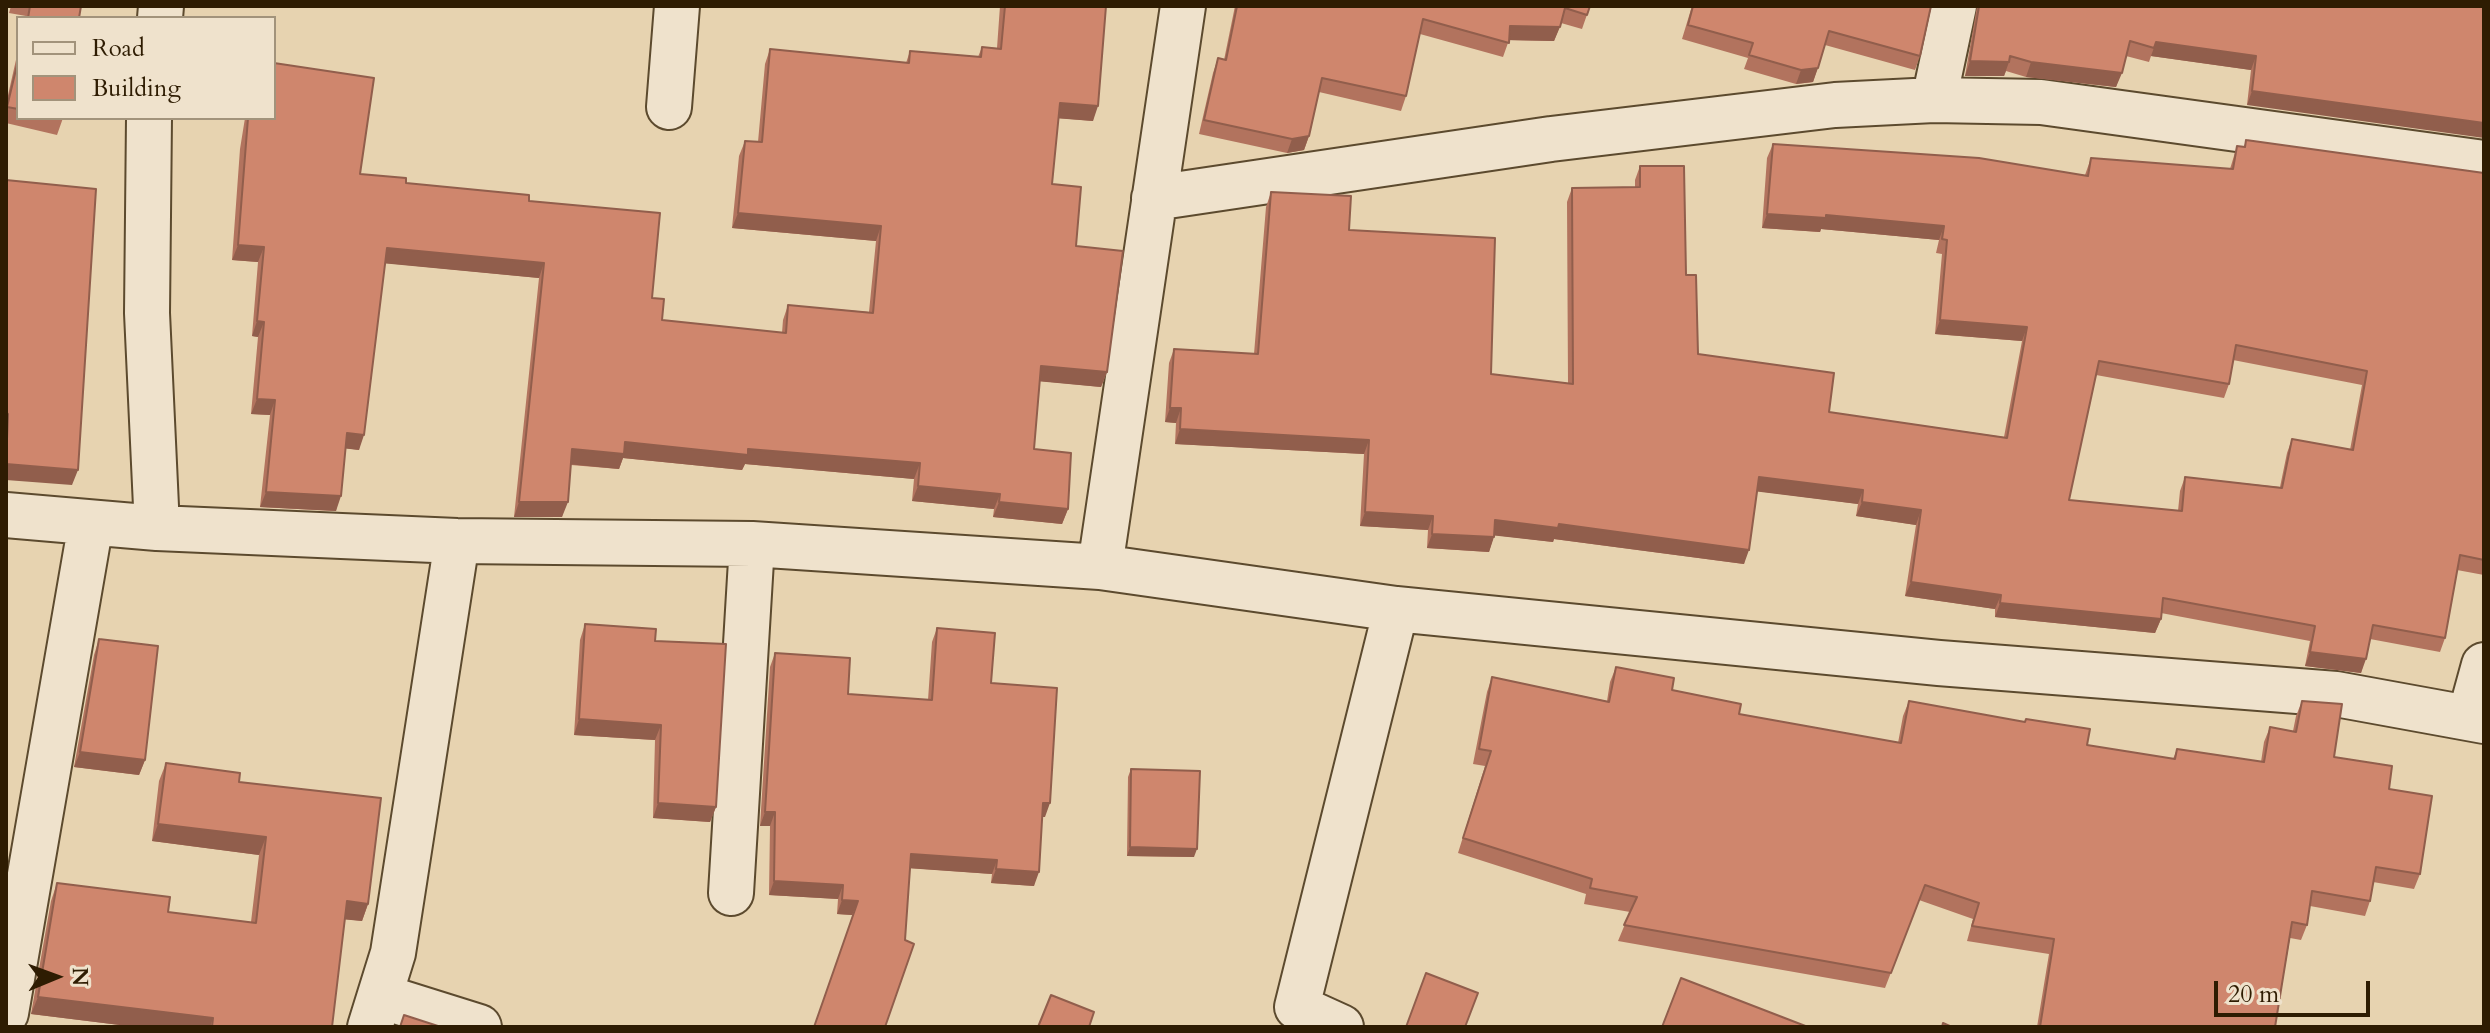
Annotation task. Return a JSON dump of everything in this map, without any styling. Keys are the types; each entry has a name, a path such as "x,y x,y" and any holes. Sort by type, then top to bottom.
{"street":[{"path":"669,107 677,6"},
{"path":"1100,567 1183,6"},
{"path":"1934,100 1954,6"},
{"path":"1154,198 1567,137 1835,105 1934,100 2041,102 2484,163"},
{"path":"149,120 147,313 157,528"},
{"path":"6,515 157,528 457,541 752,544 1100,567 1396,609 1939,663 2336,694 2477,718 2484,665"},
{"path":"6,1013 91,523"},
{"path":"457,541 393,953 375,1012 479,1027"},
{"path":"731,893 752,544"},
{"path":"1341,1027 1294,1017 1396,609"}],"building":[{"path":"30,6 81,6 79,16 28,16"},
{"path":"1005,6 1106,6 1098,106 1060,103 1052,184 1081,187 1076,246 1123,251 1107,372 1041,366 1034,449 1071,453 1068,509 999,502 1000,494 918,486 920,463 748,449 748,455 625,442 624,454 572,449 568,502 519,502 544,263 387,248 364,435 347,433 341,496 266,492 275,400 257,399 264,322 257,321 264,247 238,245 248,120 276,120 276,63 374,78 360,174 406,178 406,183 529,195 529,201 660,213 652,298 664,299 662,320 786,333 788,305 873,313 881,226 738,213 745,141 762,142 770,49 909,63 910,51 981,57 982,47 1001,49"},
{"path":"1237,6 1590,6 1587,15 1565,8 1560,27 1510,26 1509,43 1423,19 1406,96 1322,78 1309,136 1292,139 1204,120 1218,58 1226,60"},
{"path":"1693,6 1931,6 1920,56 1829,31 1818,68 1801,70 1749,55 1753,43 1688,25"},
{"path":"1979,6 2484,6 2484,123 2252,91 2256,56 2156,42 2154,48 2130,41 2122,73 2031,62 2010,56 2009,62 1970,61"},
{"path":"16,69 16,109 7,107"},
{"path":"2246,140 2484,173 2484,560 2460,555 2445,638 2373,625 2366,659 2310,652 2315,626 2163,598 2161,619 2000,603 2001,595 1911,582 1921,510 1862,502 1863,490 1759,477 1749,550 1559,524 1558,528 1495,520 1494,537 1432,534 1433,516 1365,512 1369,440 1180,429 1181,408 1170,408 1174,349 1258,354 1271,192 1351,196 1349,230 1495,238 1491,374 1573,384 1572,188 1640,187 1640,166 1684,166 1686,275 1696,275 1698,354 1834,373 1829,412 2007,438 2027,327 1940,320 1947,240 1942,239 1944,226 1826,215 1826,218 1767,214 1773,144 1979,158 2088,176 2091,158 2233,169 2237,146 2245,147","holes":["2236,345 2367,371 2353,450 2292,439 2282,488 2185,477 2182,511 2069,500 2099,361 2229,384"]},
{"path":"6,180 96,189 78,470 6,464"},
{"path":"585,624 656,629 655,641 726,644 716,807 658,803 661,725 579,719"},
{"path":"937,628 995,633 991,683 1057,688 1050,803 1043,803 1039,872 996,869 997,860 911,854 905,940 914,944 885,1027 814,1027 858,901 842,900 843,885 774,881 775,812 765,812 775,653 850,658 848,694 932,700"},
{"path":"99,639 158,646 145,760 80,752"},
{"path":"1616,667 1674,678 1672,690 1741,704 1739,714 1901,743 1909,701 2025,722 2026,719 2090,729 2087,745 2175,759 2177,749 2264,762 2270,727 2296,732 2302,701 2342,704 2334,757 2392,766 2389,789 2432,796 2420,874 2376,867 2370,901 2312,891 2307,925 2292,922 2275,1027 2040,1027 2054,939 1972,926 1979,903 1925,885 1891,973 1624,925 1637,897 1590,888 1592,879 1463,838 1491,751 1479,749 1492,677 1609,702"},
{"path":"166,763 240,773 239,782 381,798 368,904 347,901 332,1027 212,1027 213,1018 38,997 57,883 170,897 168,912 256,923 266,837 158,824"},
{"path":"1131,769 1200,771 1197,849 1130,847"},
{"path":"1426,973 1478,993 1465,1027 1406,1027"},
{"path":"1681,978 1808,1027 1662,1027"},
{"path":"1051,995 1094,1012 1089,1027 1038,1027"},
{"path":"404,1015 441,1027 400,1027"}]}
